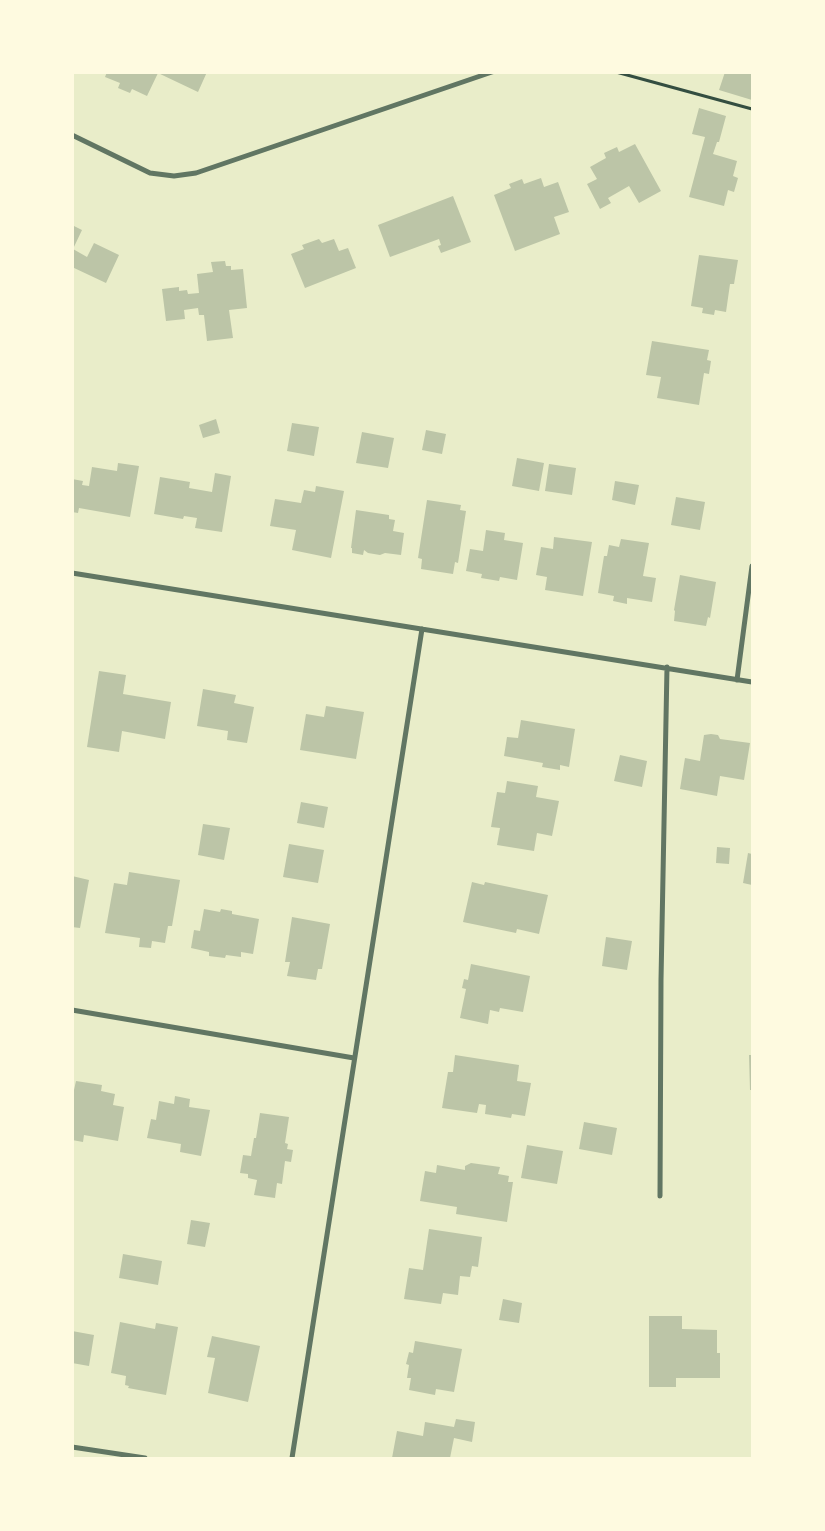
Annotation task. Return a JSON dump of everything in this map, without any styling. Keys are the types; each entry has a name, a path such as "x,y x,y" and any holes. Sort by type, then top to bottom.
{"street":[{"path":"72,135 150,173 174,176 196,173 492,72"},
{"path":"737,680 752,566"},
{"path":"72,573 752,682"},
{"path":"292,1458 422,629"},
{"path":"660,1196 660,980 667,667"},
{"path":"72,1010 354,1058"},
{"path":"72,1447 145,1458"}],"path":[{"path":"616,72 752,109"}],"building":[{"path":"107,72 207,72 198,92 158,73 147,96 132,89 130,93 118,88 120,83 105,77"},
{"path":"725,72 752,72 752,100 719,90"},
{"path":"699,108 726,116 719,142 717,142 713,154 737,161 733,176 738,178 734,192 728,190 724,206 689,197 705,137 692,134"},
{"path":"635,144 661,191 639,203 629,186 608,198 611,203 600,209 587,184 597,179 590,167 606,158 604,153 617,147 619,152"},
{"path":"541,178 544,187 558,182 569,212 554,217 560,234 515,251 494,195 511,188 509,184 522,179 524,184"},
{"path":"453,196 471,242 441,253 438,246 441,245 439,239 390,257 378,225"},
{"path":"72,225 82,230 73,249 87,257 94,243 119,255 106,283 72,267"},
{"path":"319,239 322,243 334,239 339,251 348,248 356,268 305,288 291,254 304,249 302,245"},
{"path":"699,255 738,260 734,284 730,284 726,312 715,310 714,315 702,313 703,308 691,306"},
{"path":"225,261 226,266 231,266 231,270 243,269 247,308 229,310 233,338 207,341 204,315 199,315 198,308 184,310 185,319 166,321 162,289 179,287 179,291 187,290 188,294 199,293 197,274 213,272 211,262"},
{"path":"652,341 709,350 707,360 711,361 709,374 704,373 699,405 657,398 661,377 646,375"},
{"path":"216,419 220,433 203,438 199,425"},
{"path":"292,423 319,427 314,456 287,451"},
{"path":"426,430 446,434 442,454 422,450"},
{"path":"362,432 394,438 388,468 356,463"},
{"path":"517,458 544,463 539,491 512,486"},
{"path":"118,463 139,466 130,517 79,508 78,513 72,512 72,479 83,481 82,485 89,486 92,467 117,471"},
{"path":"549,464 576,468 572,495 545,491"},
{"path":"215,473 231,476 222,532 195,528 197,518 184,516 183,519 154,514 160,477 190,482 189,488 212,492"},
{"path":"615,481 639,485 635,505 612,500"},
{"path":"316,486 344,491 331,558 292,550 296,530 270,526 275,499 301,503 304,490 315,492"},
{"path":"676,497 705,502 700,530 671,525"},
{"path":"427,500 461,505 460,510 466,511 458,563 455,562 453,574 421,569 422,559 418,558"},
{"path":"356,510 389,515 389,519 395,520 393,531 404,533 401,555 385,553 380,555 368,553 364,550 363,555 352,553"},
{"path":"486,530 505,533 504,540 523,543 517,580 500,577 499,581 481,578 482,574 466,571 470,549 483,551"},
{"path":"554,537 592,542 583,596 545,590 547,577 536,575 541,547 553,549"},
{"path":"621,539 649,543 643,576 656,578 652,602 627,598 627,604 613,601 614,596 598,593 604,556 607,556 609,545 619,547"},
{"path":"680,575 716,582 710,618 708,617 706,626 674,621"},
{"path":"99,671 126,675 123,694 171,702 165,739 122,731 119,752 87,747"},
{"path":"203,689 236,695 234,703 254,707 247,743 227,740 228,731 197,726"},
{"path":"326,706 364,712 356,759 300,750 306,714 324,717"},
{"path":"521,720 575,729 569,767 560,765 560,770 542,767 543,763 504,756 507,737 518,738"},
{"path":"704,735 718,735 720,739 750,743 744,780 720,776 717,796 680,789 685,758 700,761"},
{"path":"620,755 647,761 642,787 614,781"},
{"path":"507,781 538,786 536,797 559,801 552,836 537,833 534,851 497,845 500,828 491,827 497,792 505,793"},
{"path":"301,802 328,807 324,828 297,823"},
{"path":"203,824 230,828 224,860 198,855"},
{"path":"289,844 324,850 318,883 283,877"},
{"path":"717,847 730,848 729,864 716,863"},
{"path":"748,853 752,854 752,885 743,883"},
{"path":"129,872 180,880 172,926 168,926 165,943 152,941 151,948 139,947 140,938 105,933 114,883 127,885"},
{"path":"72,876 89,880 80,928 72,927"},
{"path":"472,882 484,885 485,882 548,895 539,934 517,929 516,933 463,922"},
{"path":"204,909 220,912 221,909 232,911 232,914 259,919 253,954 241,952 241,957 226,955 225,958 209,956 209,952 191,948 194,930 200,931"},
{"path":"292,917 330,924 322,969 318,969 316,980 287,976 290,962 285,962"},
{"path":"606,937 632,941 627,970 602,966"},
{"path":"471,964 530,976 523,1012 500,1008 499,1012 490,1010 488,1024 460,1018 466,989 462,988 464,979 468,980"},
{"path":"455,1055 519,1065 517,1081 531,1083 525,1116 512,1114 511,1118 485,1114 486,1105 479,1104 477,1113 442,1108 448,1072 453,1072"},
{"path":"749,1055 752,1055 752,1090 750,1090"},
{"path":"76,1081 102,1085 101,1091 115,1094 113,1105 124,1107 118,1141 84,1135 83,1142 72,1140 72,1099"},
{"path":"175,1096 190,1099 189,1107 210,1110 201,1156 180,1152 181,1144 147,1138 151,1119 156,1120 159,1101 174,1104"},
{"path":"260,1113 289,1117 285,1143 288,1144 287,1149 293,1150 291,1162 285,1161 282,1184 277,1183 275,1198 254,1195 257,1180 248,1178 248,1174 240,1173 243,1155 251,1156"},
{"path":"584,1122 617,1128 612,1155 579,1149"},
{"path":"527,1145 563,1151 557,1184 521,1178"},
{"path":"471,1163 500,1167 498,1174 509,1176 508,1182 513,1182 507,1222 456,1214 457,1207 420,1201 425,1171 436,1173 437,1165 465,1170 465,1166"},
{"path":"191,1220 210,1223 205,1247 187,1244"},
{"path":"429,1229 482,1237 478,1267 472,1266 470,1277 460,1276 458,1295 443,1293 441,1304 404,1299 409,1268 423,1270"},
{"path":"123,1254 162,1261 158,1285 119,1278"},
{"path":"503,1299 522,1303 519,1323 499,1320"},
{"path":"649,1316 682,1316 682,1329 717,1330 717,1353 720,1353 720,1378 676,1378 676,1387 649,1387"},
{"path":"120,1322 155,1329 156,1323 178,1327 166,1395 128,1388 129,1386 125,1385 126,1376 111,1373"},
{"path":"72,1331 94,1335 89,1366 72,1363"},
{"path":"212,1336 260,1346 248,1402 208,1393 215,1358 207,1357"},
{"path":"415,1341 462,1349 454,1392 436,1389 435,1395 409,1390 411,1378 407,1378 409,1365 406,1364 409,1352 413,1353"},
{"path":"456,1419 475,1422 472,1442 454,1438 450,1458 392,1458 397,1431 423,1436 425,1422 454,1427"}]}
